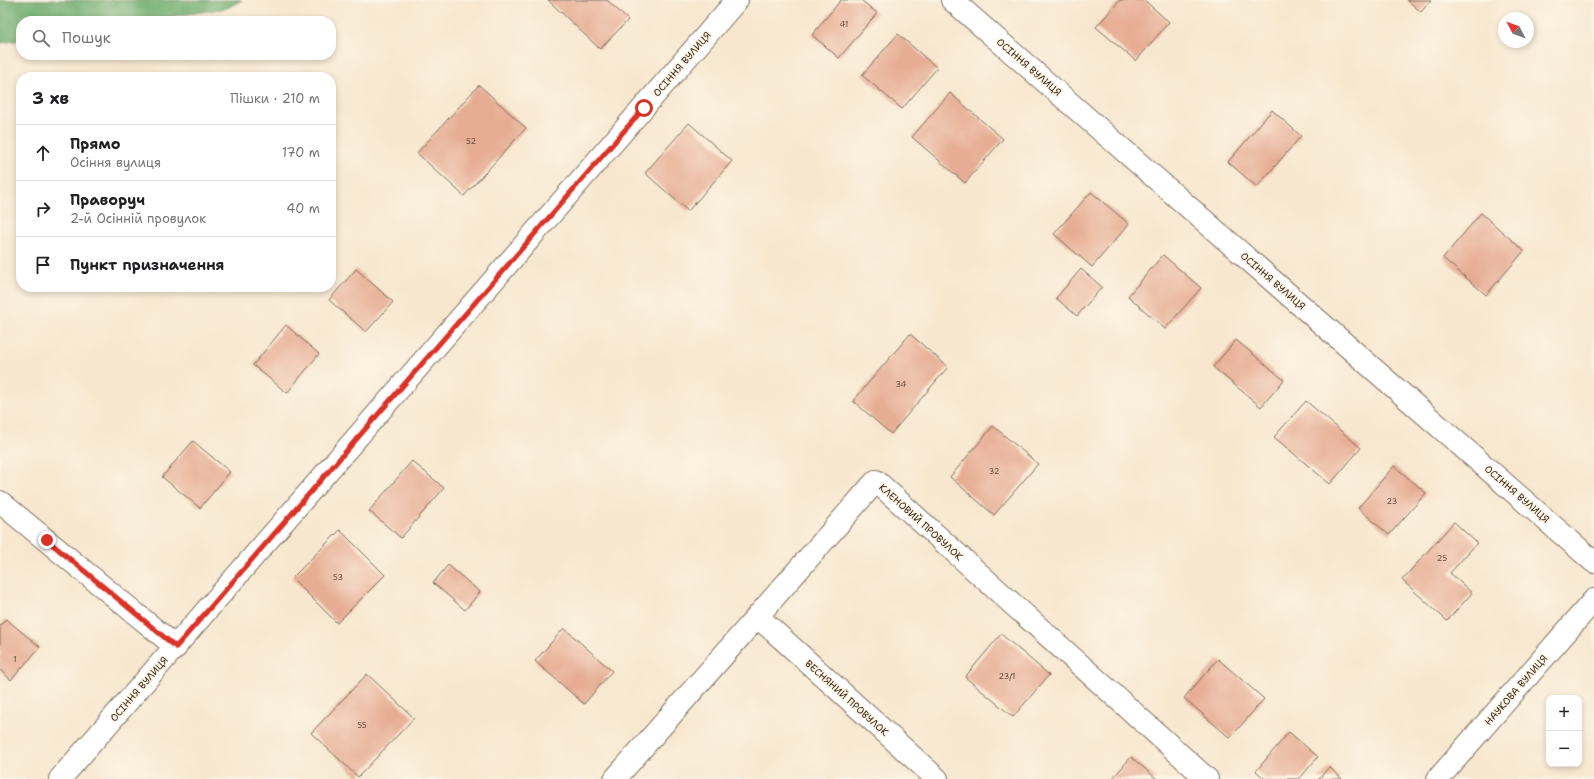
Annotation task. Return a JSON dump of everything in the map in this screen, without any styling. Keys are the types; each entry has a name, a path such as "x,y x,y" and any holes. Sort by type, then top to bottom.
{"street":[{"name":"ОСІННЯ ВУЛИЦЯ","path":"60,779 737,0"},
{"name":"ОСІННЯ ВУЛИЦЯ","path":"952,0 1594,562"},
{"name":"КЛЕНОВИЙ ПРОВУЛОК","path":"615,779 876,481 1207,779"},
{"path":"0,502 176,647"},
{"name":"НАУКОВА ВУЛИЦЯ","path":"1438,779 1594,600"},
{"name":"ВЕСНЯНИЙ ПРОВУЛОК","path":"757,616 937,779"}],"green space":[{"path":"0,0 242,0 227,8 175,16 16,16 16,41 0,43"}],"building":[{"path":"548,0 607,0 628,20 600,49"},
{"path":"841,0 861,0 877,13 839,58 812,35"},
{"path":"1120,0 1144,0 1169,22 1136,61 1096,27"},
{"path":"1407,0 1431,0 1421,12"},
{"path":"898,34 937,68 902,109 862,75"},
{"path":"479,85 526,128 464,196 417,153"},
{"path":"950,93 1003,139 965,183 912,137"},
{"path":"1272,110 1301,136 1257,187 1228,162"},
{"path":"689,123 732,161 688,211 645,173"},
{"path":"1091,192 1129,224 1092,267 1054,234"},
{"path":"1481,213 1524,251 1486,295 1443,258"},
{"path":"1163,255 1201,288 1165,329 1128,296"},
{"path":"356,269 393,302 366,332 329,300"},
{"path":"1081,269 1102,287 1077,316 1056,298"},
{"path":"286,325 319,354 287,393 253,365"},
{"path":"910,334 948,367 891,434 853,401"},
{"path":"1236,340 1284,380 1261,407 1213,367"},
{"path":"1306,401 1361,448 1330,484 1274,437"},
{"path":"993,426 1038,464 994,515 950,477"},
{"path":"193,441 230,472 200,508 162,477"},
{"path":"412,461 444,488 401,538 369,511"},
{"path":"1394,466 1426,493 1389,535 1358,508"},
{"path":"1454,522 1477,543 1450,573 1472,593 1447,621 1402,580"},
{"path":"340,530 385,575 337,623 292,578"},
{"path":"448,565 480,592 465,610 433,583"},
{"path":"6,619 40,647 11,680 0,670 0,626"},
{"path":"564,628 612,671 584,704 535,661"},
{"path":"1001,634 1049,675 1013,717 965,677"},
{"path":"1218,659 1264,699 1230,738 1184,698"},
{"path":"367,674 414,718 358,777 311,733"},
{"path":"1289,732 1318,757 1299,779 1265,779 1256,771"},
{"path":"1131,757 1157,779 1112,779"},
{"path":"1329,767 1342,779 1319,779"}],"route":[{"path":"47,540 176,647 644,108"}]}
